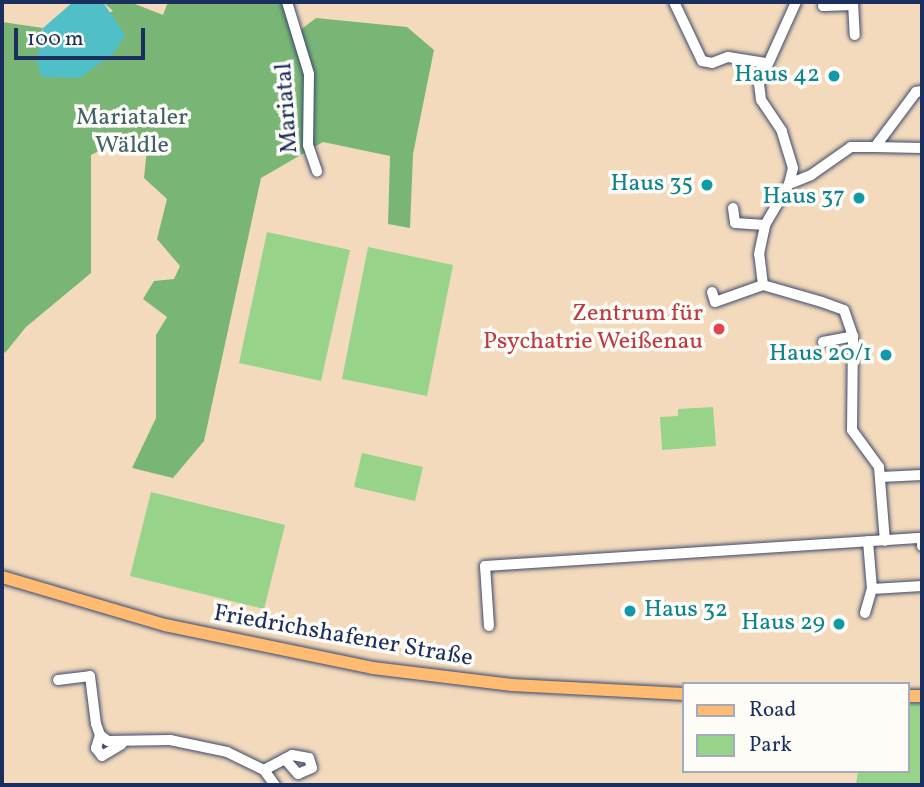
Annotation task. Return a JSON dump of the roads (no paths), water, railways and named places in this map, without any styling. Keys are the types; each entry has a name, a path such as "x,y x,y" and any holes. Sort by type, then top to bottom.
{"main road":[{"name":"Friedrichshafener Straße","path":"2,576 165,625 373,668 512,685 682,694"}],"street":[{"name":"Mariatal","path":"287,2 309,74 308,145 317,171"},
{"path":"674,2 702,61 712,63 728,57 766,63"},
{"path":"763,285 759,254 765,225 789,184 793,169 782,131 759,92 766,63 796,2"},
{"path":"823,6 853,3 855,35"},
{"path":"875,147 916,92 922,91"},
{"path":"789,184 811,175 851,147 922,148"},
{"path":"733,208 735,223 765,225"},
{"path":"712,292 715,302 763,285 844,310 853,336 852,430 881,477 885,541"},
{"path":"823,342 853,336"},
{"path":"881,477 922,475"},
{"path":"488,626 485,566 922,538 922,546"},
{"path":"865,613 872,589 868,541"},
{"path":"872,589 922,586"},
{"path":"58,680 90,676 100,735 97,754 108,755 122,744"},
{"path":"100,735 122,744 170,740 227,752 264,770 275,785"},
{"path":"264,770 285,759"}],"water":[{"path":"73,2 103,2 125,35 115,52 80,78 42,77 37,62 43,28"}],"place":[{"name":"Haus 42","path":"834,76"},
{"name":"Haus 35","path":"707,185"},
{"name":"Haus 37","path":"859,198"},
{"name":"Zentrum für Psychatrie Weißenau","path":"719,329"},
{"name":"Haus 20/1","path":"886,355"},
{"name":"Haus 32","path":"630,611"},
{"name":"Haus 29","path":"839,624"}],"park label":[{"name":"Mariataler Wäldle","path":"132,133"}]}
